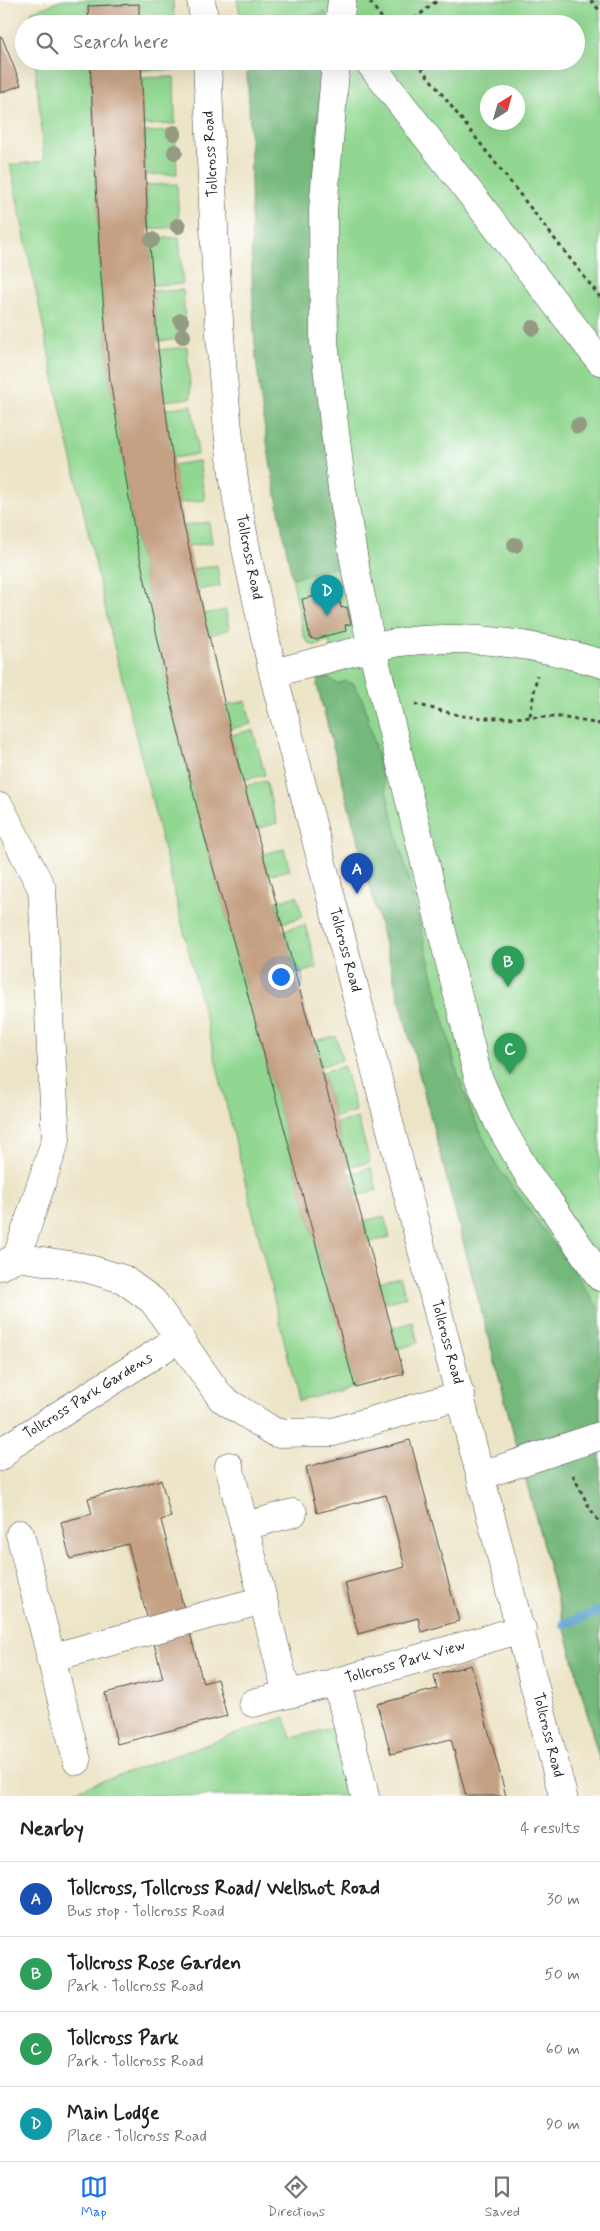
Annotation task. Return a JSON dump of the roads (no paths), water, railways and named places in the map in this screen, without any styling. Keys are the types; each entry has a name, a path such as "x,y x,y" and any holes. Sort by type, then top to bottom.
{"street":[{"path":"202,0 204,15"},
{"path":"340,15 342,0"},
{"name":"Tollcross Road","path":"207,70 226,410 242,526 273,673 522,1629 563,1796"},
{"path":"335,70 323,210 324,342 342,489 372,648 478,1078 499,1124 529,1176 600,1277"},
{"path":"375,70 600,360"},
{"path":"273,673 401,642 468,638 541,648 600,663"},
{"path":"0,807 42,889 56,1139 8,1262 82,1267 123,1279 153,1300 221,1398 276,1433 333,1432 461,1395"},
{"name":"Tollcross Park Gardens","path":"0,1457 10,1446 180,1338"},
{"path":"482,1475 600,1436"},
{"path":"229,1466 287,1694"},
{"path":"244,1526 293,1513"},
{"path":"20,1534 77,1761"},
{"path":"50,1658 263,1600"},
{"name":"Tollcross Park View","path":"253,1703 337,1682 522,1629"},
{"path":"337,1682 365,1796"}],"waterway":[{"path":"564,1624 600,1611"}],"place":[{"name":"Main Lodge","path":"327,616"},
{"name":"Tollcross, Tollcross Road/ Wellshot Road","path":"357,894"},
{"name":"Tollcross Rose Garden","path":"508,987"},
{"name":"Tollcross Park","path":"510,1074"}]}
